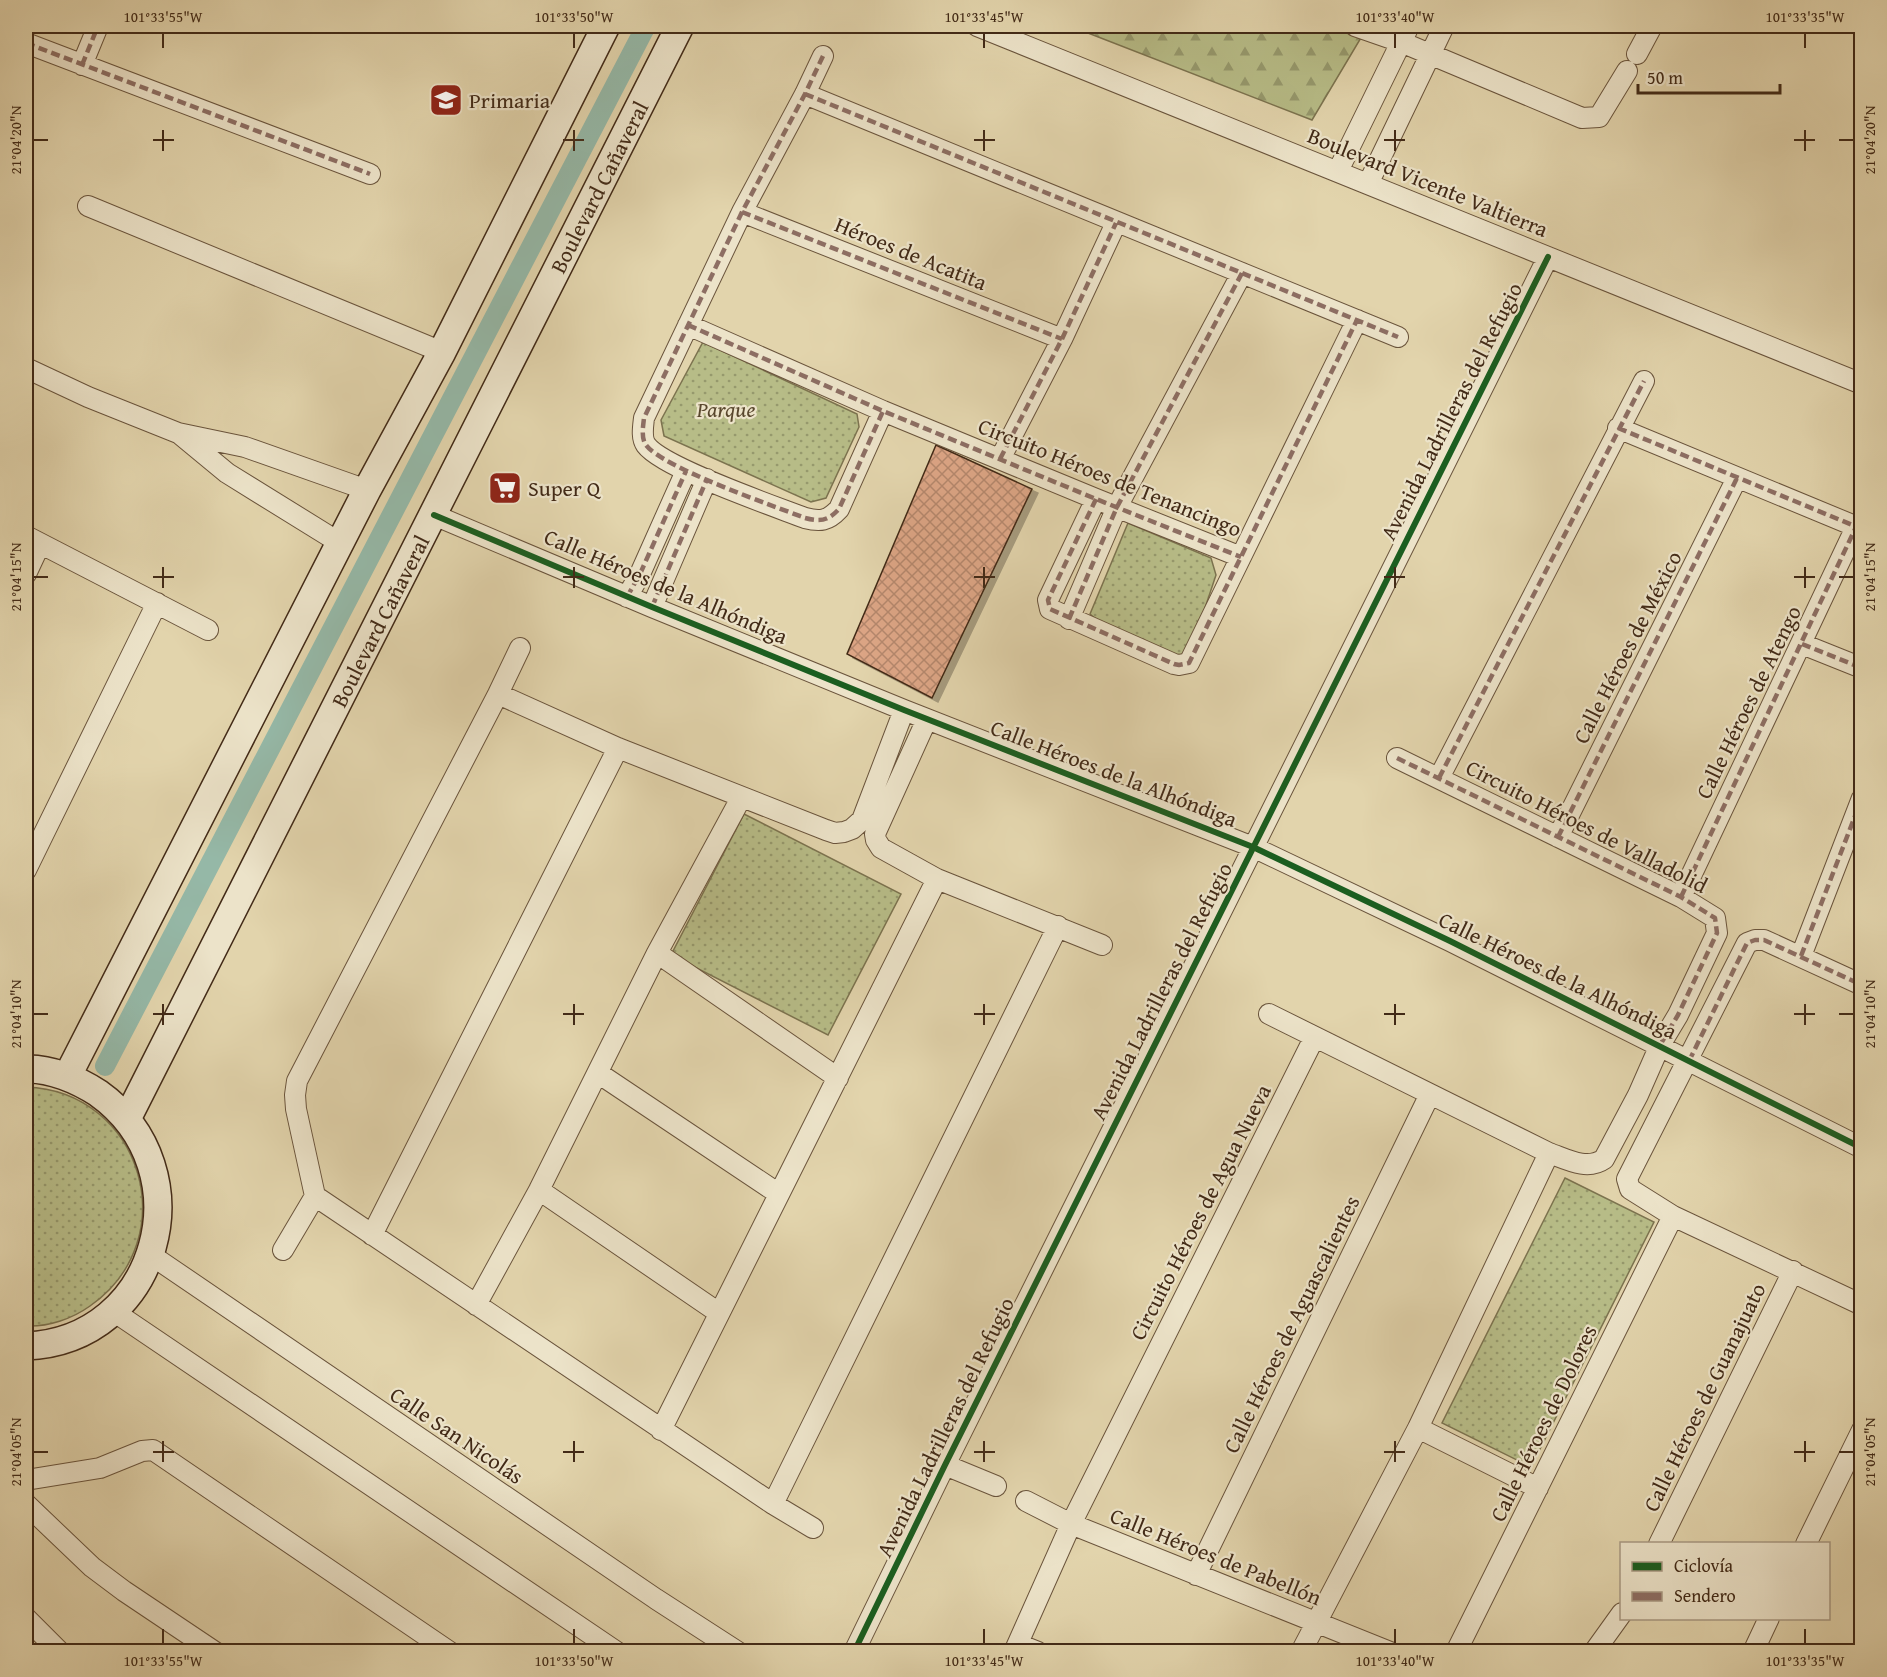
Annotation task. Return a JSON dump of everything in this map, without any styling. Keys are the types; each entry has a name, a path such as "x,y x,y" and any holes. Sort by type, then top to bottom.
{"street":[{"path":"82,65 98,26"},
{"path":"67,1077 367,490 442,352 606,26"},
{"name":"Boulevard Cañaveral","path":"127,1119 680,26"},
{"name":"Boulevard Vicente Valtierra","path":"977,26 1862,384"},
{"path":"1355,26 1405,34 1430,55 1582,118 1599,117 1627,71"},
{"path":"1368,183 1444,26"},
{"path":"1637,54 1652,26"},
{"path":"1338,171 1405,34"},
{"path":"26,43 370,174"},
{"path":"823,56 742,212 644,418 644,440 653,452 686,471 806,518 817,521 828,520 838,509 883,411"},
{"path":"805,94 1398,338"},
{"path":"88,206 442,352"},
{"name":"Héroes de Acatita","path":"742,212 1062,339"},
{"path":"1000,459 1062,339 1116,223"},
{"name":"Avenida Ladrilleras del Refugio","path":"853,1650 1548,257"},
{"path":"1069,619 1117,507 1242,273"},
{"name":"Circuito Héroes de Tenancingo","path":"688,326 883,411 1241,556 1357,320"},
{"path":"26,368 88,397 178,434 245,447 367,490"},
{"name":"Circuito Héroes de Valladolid","path":"1439,778 1644,381"},
{"path":"1618,428 1859,528"},
{"path":"178,434 227,473 340,543"},
{"path":"627,597 640,574 686,471"},
{"name":"Calle Héroes de México","path":"1558,837 1737,478"},
{"path":"652,607 707,479"},
{"path":"1096,499 1047,604 1050,609 1069,619 1174,664 1189,663 1241,556"},
{"name":"Calle Héroes de la Alhóndiga","path":"434,515 904,710 1253,848 1450,941 1862,1148"},
{"name":"Calle Héroes de Atengo","path":"1681,897 1859,528"},
{"path":"26,573 33,540 208,630"},
{"path":"26,870 157,603"},
{"path":"1802,644 1862,668"},
{"path":"283,1250 315,1196 296,1109 297,1081 520,648"},
{"path":"498,694 618,748 835,833 852,830 862,820 904,710"},
{"path":"927,719 876,834 880,848 937,879 1102,945"},
{"path":"372,1235 618,748"},
{"name":"Circuito Héroes de Valladolid","path":"1397,758 1681,897 1715,918 1717,933 1678,1015 1660,1045"},
{"path":"476,1305 539,1190 657,952 741,798"},
{"path":"1802,956 1862,798"},
{"path":"661,1430 937,879"},
{"path":"773,1504 1058,926"},
{"path":"1862,985 1764,940 1755,940 1747,944 1628,1179 1629,1189 1673,1216 1862,1305"},
{"path":"657,952 838,1078"},
{"path":"1269,1014 1549,1153 1579,1164 1598,1164 1604,1159 1638,1095 1660,1045"},
{"name":"Circuito Héroes de Agua Nueva","path":"1038,1652 1016,1648 1071,1524 1314,1038"},
{"path":"26,1069 67,1077 90,1087 110,1101 127,1119 143,1143 154,1170 158,1227 151,1255 134,1288 113,1311 81,1333 44,1345 26,1346"},
{"path":"598,1073 779,1194"},
{"name":"Calle Héroes de Aguascalientes","path":"1196,1575 1430,1094"},
{"path":"1301,1652 1418,1428 1549,1153"},
{"path":"539,1190 719,1313"},
{"path":"315,1196 661,1430 813,1528"},
{"name":"Calle Héroes de Dolores","path":"1455,1652 1673,1216"},
{"name":"Calle San Nicolás","path":"151,1255 656,1599 738,1652"},
{"name":"Calle Héroes de Guanajuato","path":"1660,1542 1793,1271"},
{"path":"113,1311 617,1652"},
{"path":"1418,1428 1538,1488"},
{"path":"1807,1542 1862,1430"},
{"path":"26,1480 100,1468 142,1451 153,1450 450,1652"},
{"path":"945,1465 996,1485"},
{"name":"Calle Héroes de Pabellón","path":"1026,1501 1071,1524 1390,1652"},
{"path":"26,1504 92,1567 215,1652"},
{"path":"1594,1652 1620,1616"},
{"path":"26,1618 60,1652"},
{"path":"1753,1652 1768,1620"}],"green space":[{"path":"1070,26 1368,26 1312,120"},
{"name":"Parque","path":"703,342 857,414 859,427 826,498 811,502 664,436 661,420"},
{"path":"1128,523 1211,558 1216,575 1195,638 1179,658 1105,627 1090,614"},
{"path":"744,814 901,894 828,1035 671,955"},
{"path":"26,1087 66,1095 98,1113 123,1140 138,1173 143,1208 137,1244 120,1278 83,1311 60,1321 34,1326 26,1326"},
{"path":"1565,1178 1654,1222 1531,1467 1442,1423"}],"building":[{"path":"936,445 1032,489 932,698 847,654"}],"waterway":[{"path":"105,1066 646,26"}],"marked path":[{"path":"82,65 98,26"},
{"path":"26,43 370,174"},
{"path":"823,56 742,212 644,418 643,439 656,454 696,475 805,518 819,520 831,516 839,509 883,411"},
{"path":"805,94 1398,337"},
{"path":"742,212 1062,339"},
{"path":"1000,459 1062,339 1116,223"},
{"path":"1069,619 1117,507 1242,273"},
{"path":"1096,499 1048,600 1050,609 1174,664 1189,663 1357,320"},
{"path":"688,325 883,411 1241,557"},
{"path":"1439,778 1644,381"},
{"path":"1618,428 1862,529"},
{"path":"627,597 640,574 686,471"},
{"path":"1558,837 1737,478"},
{"path":"652,607 707,479"},
{"path":"1681,897 1856,527"},
{"path":"1802,644 1862,668"},
{"path":"1397,758 1681,897 1715,918 1717,933 1678,1015 1660,1045"},
{"path":"1801,956 1862,798"},
{"path":"1689,1061 1747,943 1764,940 1862,985"}],"cycle path":[{"path":"854,1652 945,1465 1548,257"},
{"path":"434,515 904,710 1253,847 1450,941 1862,1148"}],"place":[{"name":"Primaria","path":"446,100"},
{"name":"Super Q","path":"505,488"}]}
